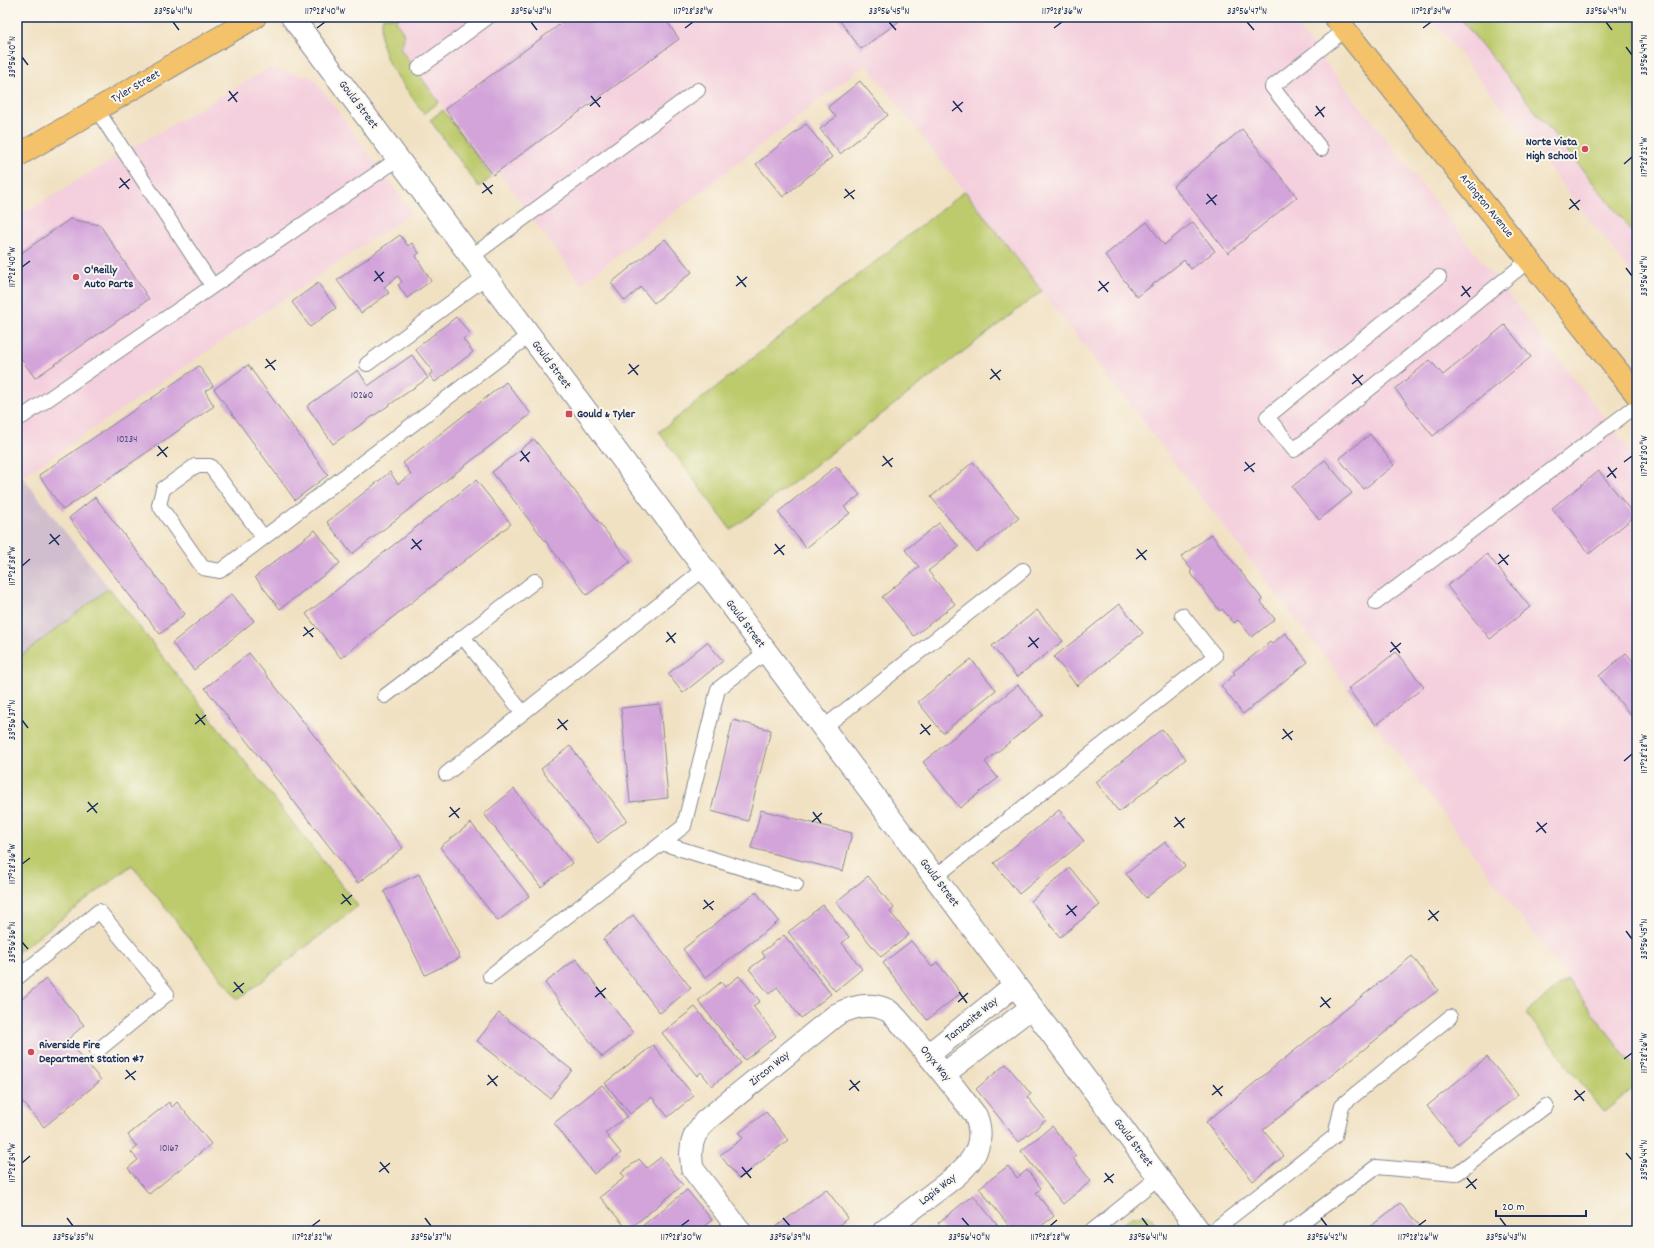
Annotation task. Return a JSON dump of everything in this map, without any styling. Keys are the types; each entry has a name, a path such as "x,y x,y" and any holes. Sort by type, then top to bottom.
{"main road":[{"name":"Tyler Street","path":"17,156 255,17"},
{"name":"Arlington Avenue","path":"1340,24 1637,395"}],"street":[{"name":"Gould Street","path":"292,17 1199,1231"},
{"name":"Tanzanite Way","path":"928,1055 1015,985"},
{"name":"Onyx Way","path":"870,1006 881,1008 892,1014 944,1074 976,1116 980,1138"},
{"name":"Zircon Way","path":"740,1231 692,1168 691,1154 695,1136 705,1121 836,1015 854,1008 870,1006"},
{"name":"Tanzanite Way","path":"944,1074 1032,1007"},
{"name":"Lapis Way","path":"884,1231 960,1172 973,1157 980,1138"}],"lane":[{"path":"419,68 488,17"},
{"path":"1321,149 1272,87 1340,24"},
{"path":"471,257 698,90"},
{"path":"97,110 212,285"},
{"path":"17,410 22,417 398,158"},
{"path":"1439,277 1267,416 1294,450 1529,260"},
{"path":"366,364 486,276"},
{"path":"264,538 210,466 195,466 163,489 159,506 203,568 220,571 264,538 530,335"},
{"path":"1376,603 1637,405"},
{"path":"446,774 704,569"},
{"path":"823,728 1023,570"},
{"path":"385,696 534,581"},
{"path":"935,877 1215,656 1182,615"},
{"path":"463,636 523,713"},
{"path":"490,976 684,826 718,689 766,652"},
{"path":"662,843 796,885"},
{"path":"17,978 99,911 167,994 97,1051"},
{"path":"1213,1231 1335,1136 1342,1106 1450,1017"},
{"path":"1290,1231 1376,1167 1456,1174 1546,1106"},
{"path":"1092,1231 1159,1177"}],"shaded area":[{"path":"400,17 1290,17 1637,459 1637,1071 1325,657 866,64 581,284 498,172 493,175 400,48 405,39 405,35 395,21"},
{"name":"Norte Vista High School","path":"1431,17 1637,17 1637,280"},
{"path":"269,68 313,78 412,212 22,477 17,470 17,217"},
{"path":"17,470 109,588 17,659"}],"green space":[{"path":"383,17 400,17 395,21 404,34 404,40 400,48 439,102 424,114 387,60 381,36"},
{"name":"Norte Vista High School","path":"1459,17 1637,17 1637,237"},
{"path":"443,110 492,177 479,187 430,120"},
{"path":"965,191 1042,291 731,530 659,432"},
{"path":"109,588 358,906 238,1000 132,865 17,953 17,659"},
{"path":"1567,979 1637,1071 1637,1085 1604,1112 1526,1013"},
{"path":"1149,1215 1161,1231 1114,1231 1132,1217"}],"building":[{"path":"570,17 664,17 679,39 493,175 445,109"},
{"path":"837,17 894,17 898,22 861,49"},
{"path":"860,81 888,115 840,154 820,129 836,117 828,107"},
{"path":"806,124 832,157 783,197 756,164"},
{"path":"1242,129 1297,197 1228,253 1173,186"},
{"name":"O'Reilly Auto Parts","path":"70,219 100,225 149,299 35,378 17,353 17,256"},
{"path":"1147,222 1164,245 1193,222 1215,251 1191,269 1184,260 1137,297 1105,255"},
{"path":"400,235 408,246 412,243 419,253 416,256 431,281 407,298 398,285 402,282 398,276 384,287 389,293 361,313 337,280"},
{"path":"665,239 692,272 654,303 641,287 625,301 611,283"},
{"path":"318,283 336,308 310,327 292,302"},
{"path":"456,317 470,333 463,339 473,352 435,382 429,375 433,372 415,349"},
{"path":"1505,325 1531,357 1433,436 1395,389 1430,360 1443,375"},
{"path":"412,355 428,378 333,444 307,406 358,370 368,386"},
{"path":"248,365 328,475 295,500 214,389"},
{"path":"199,366 213,386 205,391 214,406 63,510 39,475"},
{"path":"506,382 531,414 352,554 327,522 390,472 398,484 411,474 403,463"},
{"path":"1370,434 1394,465 1364,489 1339,459"},
{"path":"534,439 630,562 587,595 492,472"},
{"path":"1325,460 1352,493 1319,520 1292,487"},
{"path":"973,462 1019,518 976,552 931,497"},
{"path":"836,466 860,495 844,507 850,513 806,548 778,512"},
{"path":"1599,471 1635,516 1589,554 1552,508"},
{"path":"476,480 511,524 341,658 306,614"},
{"path":"95,497 185,614 160,634 69,518"},
{"path":"939,523 959,547 928,571 955,604 914,636 882,597 919,567 905,550"},
{"path":"315,530 340,563 280,609 255,577"},
{"path":"1211,534 1263,600 1261,602 1275,619 1252,637 1238,620 1234,623 1222,609 1220,611 1190,572 1192,570 1181,557"},
{"path":"1487,554 1530,607 1490,639 1447,586"},
{"path":"232,594 254,621 194,670 172,643"},
{"path":"1120,604 1143,633 1077,686 1054,657"},
{"path":"1037,610 1063,641 1017,677 992,646"},
{"path":"1285,633 1308,662 1243,714 1221,686 1235,674 1233,672 1270,642 1272,644"},
{"path":"707,642 723,661 683,693 668,674"},
{"path":"1396,652 1424,687 1376,725 1348,689"},
{"path":"249,653 403,848 358,883 205,688"},
{"path":"1626,653 1637,666 1637,723 1599,676"},
{"path":"971,659 996,690 943,733 918,702"},
{"path":"1018,685 1043,715 985,762 998,778 960,808 923,762"},
{"path":"660,704 668,798 630,802 621,708"},
{"path":"733,720 771,730 748,821 711,811"},
{"path":"1162,729 1186,759 1119,812 1096,782"},
{"path":"570,746 627,820 598,843 541,769"},
{"path":"514,789 572,863 541,887 484,814"},
{"path":"761,810 852,833 843,871 751,848"},
{"path":"1059,810 1084,841 1019,894 994,863"},
{"path":"471,823 529,896 498,921 440,847"},
{"path":"1165,842 1185,866 1146,898 1126,874"},
{"path":"1070,868 1100,905 1060,937 1031,901"},
{"path":"419,874 460,958 425,975 384,891"},
{"path":"868,876 894,908 890,912 909,935 881,957 836,902"},
{"path":"756,892 779,921 705,978 683,949"},
{"path":"823,905 849,937 842,943 862,969 835,991 788,932"},
{"path":"633,915 691,988 660,1013 603,939"},
{"path":"784,935 831,994 801,1018 777,987 769,994 749,969 765,957 762,952"},
{"path":"911,941 932,967 937,962 961,993 927,1020 883,963"},
{"path":"1412,956 1438,990 1263,1130 1284,1156 1253,1181 1206,1122"},
{"path":"576,959 633,1033 602,1057 545,983"},
{"path":"739,976 760,1001 753,1006 776,1036 745,1060 698,1001 721,982 725,987"},
{"path":"46,979 84,1025 67,1040 101,1080 44,1127 17,1095 17,1003"},
{"path":"695,1007 741,1063 712,1086 701,1072 697,1076 662,1033"},
{"path":"499,1013 572,1070 550,1098 477,1041"},
{"path":"653,1045 694,1096 668,1117 652,1097 630,1114 605,1083"},
{"path":"1487,1057 1518,1095 1458,1144 1427,1106"},
{"path":"1006,1064 1031,1094 1027,1097 1046,1120 1019,1142 976,1089"},
{"path":"602,1085 627,1116 605,1133 621,1153 594,1174 554,1123"},
{"path":"169,1102 172,1107 177,1102 211,1144 149,1194 128,1168 138,1160 131,1152 137,1147 128,1135"},
{"path":"766,1112 788,1140 739,1179 720,1155 743,1138 739,1133"},
{"path":"1052,1126 1076,1156 1073,1158 1091,1181 1063,1204 1021,1151"},
{"path":"661,1157 683,1185 628,1230 600,1197 625,1177 621,1173 639,1159 647,1168"},
{"path":"1008,1166 1017,1178 1027,1170 1041,1188 1036,1193 1054,1216 1035,1231 1013,1231 979,1188"},
{"path":"826,1189 848,1218 831,1231 779,1231 776,1227"},
{"path":"687,1190 712,1220 698,1231 636,1231"},
{"path":"973,1195 1002,1231 945,1231 938,1223"},
{"path":"1400,1203 1423,1231 1365,1231"}],"place":[{"name":"Norte Vista High School","path":"1585,149"},
{"name":"O'Reilly Auto Parts","path":"76,277"},
{"name":"Gould & Tyler","path":"569,414"},
{"name":"Riverside Fire Department Station #7","path":"31,1052"}]}
